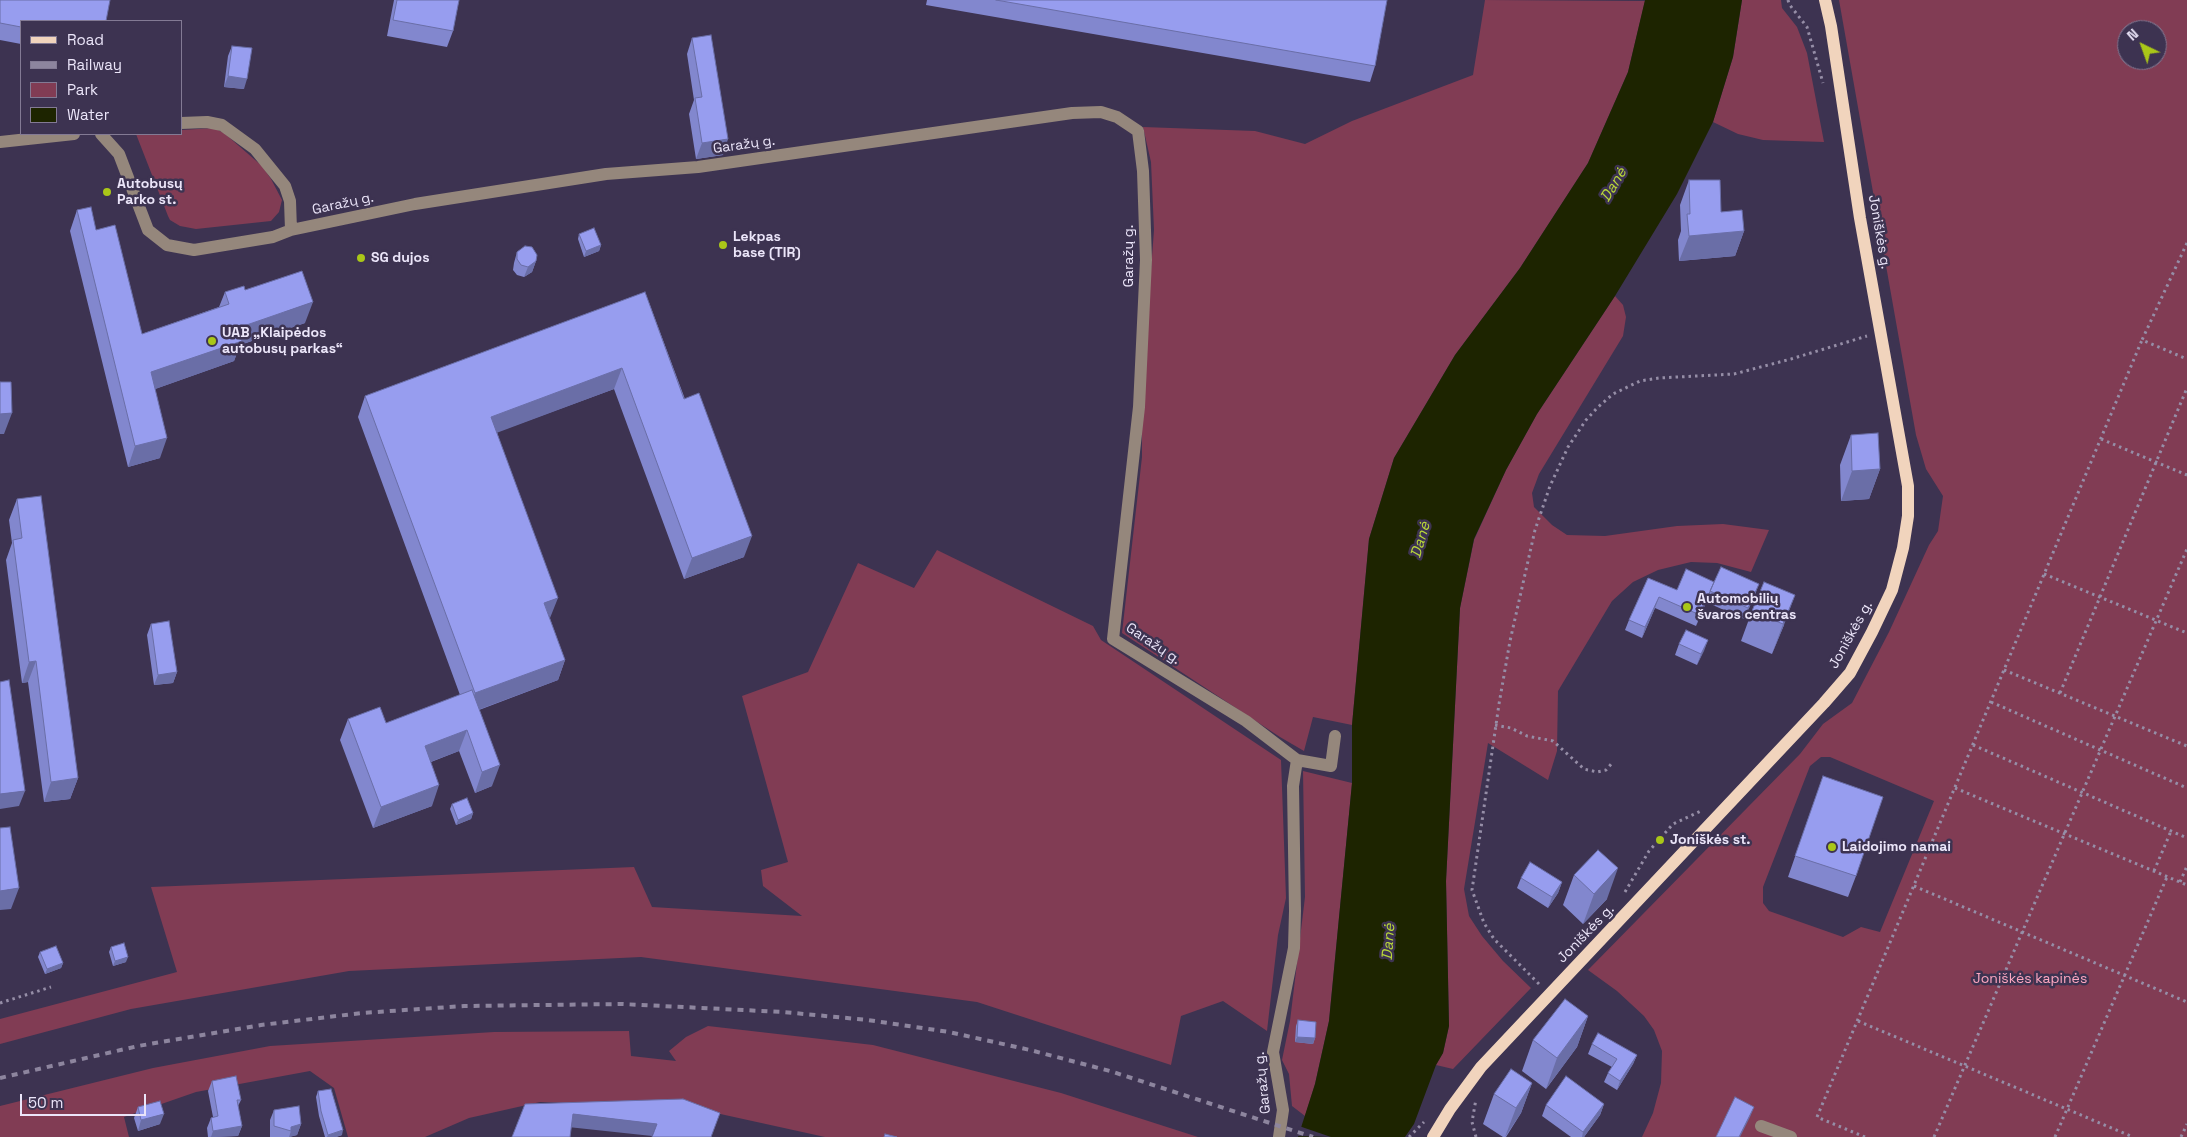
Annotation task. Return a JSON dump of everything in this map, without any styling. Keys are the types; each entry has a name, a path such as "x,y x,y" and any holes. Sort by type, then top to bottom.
{"main road":[{"name":"Joniškės g.","path":"1433,1137 1450,1109 1481,1067 1824,703 1850,673 1892,590 1903,548 1908,516 1908,486 1860,218 1830,26 1824,0"}],"street":[{"name":"Garažų g.","path":"102,135 119,154 148,230 167,245 194,250 274,237 291,230 415,204 606,174 698,167 1072,113 1101,112 1117,117 1138,131 1143,171 1146,260 1139,407 1113,639 1246,721 1298,760 1293,786 1294,948 1273,1052 1283,1110 1278,1137"},
{"name":"Garažų g.","path":"182,123 207,122 222,125 255,149 285,186 290,201 291,230"},
{"path":"0,142 65,135"},
{"path":"1298,760 1331,766 1335,736"},
{"path":"1761,1126 1791,1137"}],"path":[{"path":"1865,1137 1818,1117 2142,340 2187,243"},
{"path":"1539,984 1494,939 1484,923 1472,890 1495,725 1512,632 1535,530 1550,486 1568,447 1586,420 1598,407 1613,394 1640,381 1659,378 1734,374 1870,335"},
{"path":"2142,340 2187,359"},
{"path":"2060,693 2187,388"},
{"path":"2101,439 2187,475"},
{"path":"1934,1137 2187,549"},
{"path":"2044,574 2187,633"},
{"path":"2004,670 2187,746"},
{"path":"1991,702 2187,788"},
{"path":"1495,725 1511,728 1527,736 1553,740 1584,769 1597,772 1606,770 1613,762"},
{"path":"1973,745 2187,838"},
{"path":"1955,788 2187,885"},
{"path":"1621,898 1649,851 1673,824 1703,810 1710,803"},
{"path":"2154,872 2171,831"},
{"path":"2180,882 2187,866"},
{"path":"2056,1137 2167,877"},
{"path":"1914,886 2187,1002"},
{"path":"1533,991 1546,978"},
{"path":"0,1003 51,987"},
{"path":"1858,1021 2133,1137"},
{"path":"1476,1137 1473,1133 1472,1122 1477,1095"},
{"path":"1409,1137 1428,1117"},
{"path":"2182,1137 2187,1124"}],"green space":[{"path":"1485,0 1645,1 1628,72 1588,163 1520,268 1455,355 1394,458 1369,539 1352,725 1313,717 1304,751 1122,633 1142,457 1142,389 1154,230 1151,162 1143,127 1255,131 1305,144 1352,121 1473,75"},
{"path":"1742,0 1781,0 1782,8 1797,27 1807,53 1824,142 1763,140 1738,134 1713,122 1733,57"},
{"name":"Joniškės kapinės","path":"1839,0 2187,0 2187,1137 1642,1137 1653,1113 1661,1083 1662,1051 1654,1030 1644,1016 1617,991 1588,970 1800,754 1823,724 1852,703 1889,632 1929,545 1938,531 1943,496 1926,469 1916,435","holes":["1821,757 1830,757 1934,801 1880,932 1861,927 1843,937 1769,911 1763,903 1763,887 1810,766"]},
{"path":"214,128 224,133 262,166 282,200 279,212 271,221 196,229 180,226 170,220 136,135 182,135 182,130"},
{"path":"1615,296 1623,305 1626,317 1623,336 1539,474 1532,493 1534,507 1552,525 1567,535 1605,536 1677,526 1723,524 1769,530 1751,572 1717,563 1691,562 1658,570 1633,582 1612,601 1558,691 1557,751 1548,780 1488,743 1464,889 1469,916 1482,936 1503,961 1531,988 1453,1069 1436,1065 1443,1053 1449,1026 1446,881 1460,608 1474,540 1506,470 1537,414"},
{"path":"937,550 1093,626 1101,640 1281,760 1286,898 1278,935 1267,1031 1223,1001 1181,1016 1171,1065 977,1002 641,957 349,971 131,1009 0,1044 0,1019 177,972 151,887 634,867 652,907 802,916 763,886 761,870 788,862 742,696 808,672 858,563 914,588"},
{"path":"1303,771 1352,783 1329,1021 1315,1084 1305,1116 1292,1106 1289,1074 1282,1060 1290,1021 1305,897"},
{"path":"708,1026 873,1045 1061,1093 1198,1137 825,1137 684,1106 540,1102 469,1118 425,1137 348,1137 334,1088 310,1071 196,1092 124,1117 129,1137 0,1137 0,1106 153,1068 270,1046 494,1032 629,1031 631,1056 676,1061 669,1051 686,1037"}],"water":[{"name":"Danė","path":"1645,0 1742,0 1733,57 1713,122 1677,194 1615,296 1537,414 1506,470 1474,539 1460,608 1446,881 1449,1026 1443,1053 1436,1065 1414,1124 1405,1137 1298,1137 1315,1084 1329,1021 1352,783 1352,725 1369,539 1394,458 1455,355 1520,268 1588,163 1628,72"}],"pier":[{"path":"1299,1126 1331,1137 1295,1136"}],"building":[{"path":"0,0 110,0 106,20 20,20 20,27 0,23"},
{"path":"397,0 459,0 453,31 393,20"},
{"path":"996,0 1387,0 1375,66"},
{"path":"711,35 728,139 702,143 695,98 702,97 692,38"},
{"path":"232,46 252,48 247,79 228,76"},
{"path":"1689,180 1720,180 1721,212 1742,210 1744,231 1689,236 1687,214 1690,214"},
{"path":"91,207 96,230 115,225 142,334 229,304 225,292 244,286 245,290 302,271 313,302 238,328 242,341 151,372 167,438 135,446 77,210"},
{"path":"594,228 601,245 586,251 579,234"},
{"path":"525,246 532,247 537,255 536,261 528,267 521,265 517,259 517,252"},
{"path":"645,292 684,399 699,393 752,536 692,558 622,368 491,417 558,598 544,603 565,660 475,693 365,396"},
{"path":"0,382 11,382 12,413 0,414"},
{"path":"1878,433 1880,469 1852,471 1851,435"},
{"path":"41,496 78,778 51,782 36,661 29,662 13,540 22,538 17,499"},
{"path":"1721,567 1759,584 1748,608 1710,591"},
{"path":"1686,569 1714,582 1700,615 1659,597 1645,627 1629,620 1648,578 1677,590"},
{"path":"1764,582 1795,595 1783,624 1752,611"},
{"path":"169,621 177,672 158,675 151,624"},
{"path":"1686,630 1708,640 1701,654 1679,644"},
{"path":"9,680 25,791 0,794 0,682"},
{"path":"472,690 500,765 482,772 467,730 425,746 439,785 381,807 348,719 380,707 386,723"},
{"name":"Laidojimo namai","path":"1823,776 1883,797 1856,876 1795,856"},
{"path":"467,798 473,813 458,820 452,804"},
{"path":"10,827 19,888 0,891 0,828"},
{"path":"1598,850 1618,868 1594,894 1574,875"},
{"path":"1530,862 1562,882 1552,897 1521,878"},
{"path":"124,943 128,957 115,961 111,947"},
{"path":"56,946 63,963 47,969 40,952"},
{"path":"1565,999 1588,1016 1557,1058 1533,1040"},
{"path":"1298,1020 1316,1022 1315,1038 1297,1037"},
{"path":"1598,1033 1637,1055 1620,1081 1608,1073 1617,1059 1592,1044"},
{"path":"1511,1069 1532,1083 1516,1108 1494,1094"},
{"path":"236,1076 241,1100 237,1100 242,1126 213,1131 211,1118 218,1116 212,1081"},
{"path":"1566,1076 1604,1104 1583,1132 1546,1105"},
{"path":"331,1089 343,1130 328,1135 321,1111 318,1091"},
{"path":"1735,1097 1754,1107 1739,1137 1716,1137"},
{"path":"683,1099 720,1113 711,1137 652,1137 657,1124 573,1114 570,1137 512,1137 525,1104"},
{"path":"160,1101 164,1114 141,1120 138,1107"},
{"path":"299,1106 301,1124 291,1127 291,1131 274,1126 274,1110"},
{"path":"885,1134 897,1137 884,1137"}],"railway":[{"path":"0,1078 138,1046 261,1025 362,1013 464,1006 622,1004 783,1012 868,1020 949,1032 1030,1050 1110,1071 1313,1137"}],"place":[{"name":"Autobusų Parko st.","path":"107,192"},
{"name":"Lekpas base (TIR)","path":"723,245"},
{"name":"SG dujos","path":"361,258"},
{"name":"UAB „Klaipėdos autobusų parkas“","path":"212,341"},
{"name":"Automobilių švaros centras","path":"1687,607"},
{"name":"Joniškės st.","path":"1660,840"},
{"name":"Laidojimo namai","path":"1832,847"}]}
